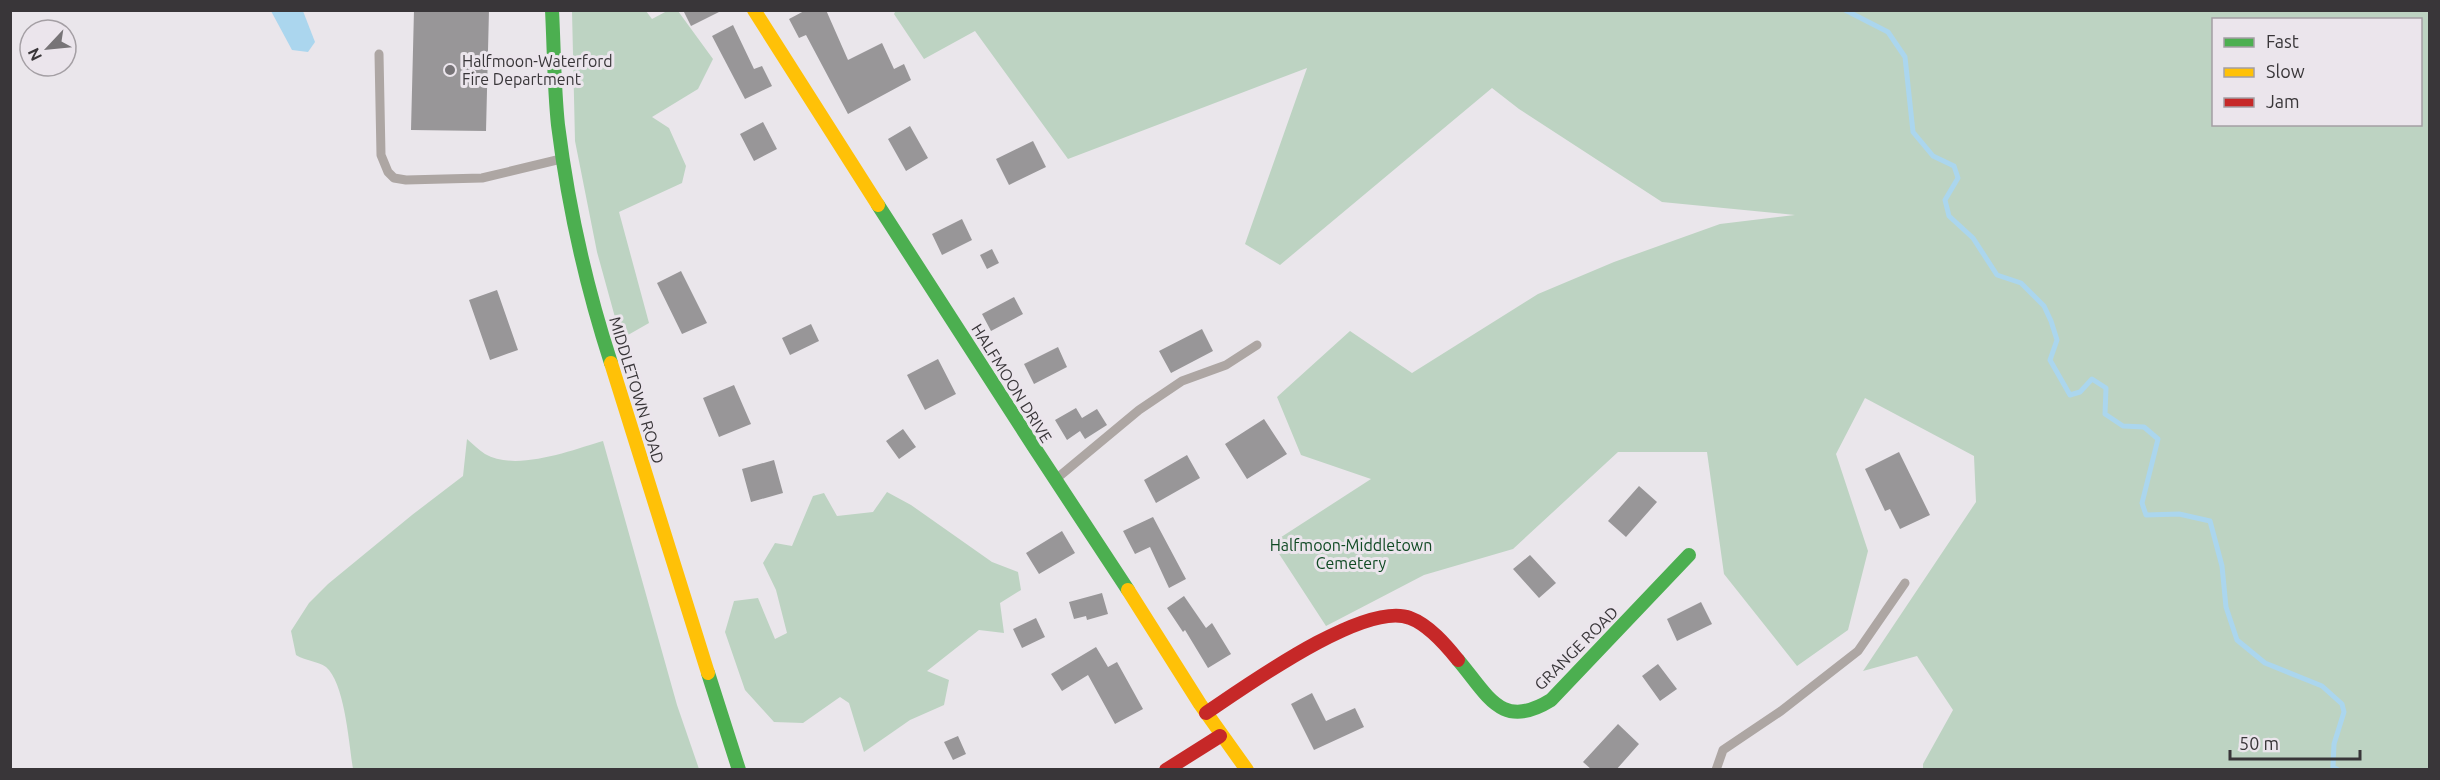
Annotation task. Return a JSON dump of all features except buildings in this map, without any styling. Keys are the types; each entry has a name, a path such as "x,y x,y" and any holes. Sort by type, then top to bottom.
{"street":[{"name":"MIDDLETOWN ROAD","path":"552,10 558,123 563,159 570,204 601,333 739,770"},
{"name":"HALFMOON DRIVE","path":"754,10 1054,481 1154,628 1220,736 1247,770"},
{"name":"GRANGE ROAD","path":"1206,713 1354,624 1394,614 1408,616 1422,624 1496,705 1507,712 1519,715 1535,710 1551,700 1689,555"},
{"path":"1166,770 1220,736"}],"lane":[{"path":"379,54 381,155 388,172 394,178 406,180 482,178 563,159"},
{"path":"1054,481 1139,410 1182,381 1226,365 1257,345"},
{"path":"1716,770 1723,750 1781,711 1858,651 1905,583"}],"green space":[{"name":"Halfmoon-Middletown Cemetery","path":"896,10 2429,11 2429,769 1923,769 1923,764 1953,710 1917,656 1863,671 1976,502 1974,456 1865,398 1836,454 1868,551 1848,630 1797,666 1724,574 1707,452 1618,452 1513,549 1424,575 1326,626 1272,543 1371,479 1301,455 1277,397 1350,331 1412,373 1538,294 1614,262 1720,224 1795,215 1662,202 1519,109 1492,88 1280,265 1245,244 1307,68 1068,159 975,31 924,59 894,14"},
{"path":"572,11 646,11 652,19 667,11 678,11 713,59 698,89 652,117 669,128 686,166 682,183 619,212 649,323 621,339 597,252 575,141"},
{"path":"467,439 485,454 512,461 544,458 603,441 677,705 699,769 353,769 338,686 326,667 296,655 291,631 309,603 328,584 463,476"},
{"path":"887,492 911,505 992,562 1018,572 1021,590 1000,603 1004,633 979,630 927,671 949,680 944,705 910,720 864,752 849,703 840,697 803,723 774,722 745,690 725,632 734,601 758,598 775,639 787,633 776,590 763,563 775,543 792,546 813,496 824,493 837,516 873,512"}],"water":[{"path":"271,11 303,11 315,42 308,52 292,50"}],"waterway":[{"path":"1845,10 1888,32 1905,57 1913,132 1933,156 1954,166 1958,178 1945,200 1949,216 1973,238 1997,275 2021,283 2044,306 2057,340 2050,360 2070,395 2080,392 2092,379 2106,388 2105,414 2123,426 2144,427 2158,439 2142,503 2146,515 2179,514 2210,521 2222,566 2226,607 2237,640 2265,663 2322,686 2342,704 2344,712 2334,744 2333,767 2338,770"}],"traffic: fast":[{"path":"552,10 557,111 567,185 586,275 611,363"},
{"path":"878,205 1128,590"},
{"path":"1458,660 1497,705 1520,712 1534,709 1551,700 1689,555"},
{"path":"708,673 739,770"}],"traffic: slow":[{"path":"754,10 878,205"},
{"path":"611,363 708,673"},
{"path":"1128,590 1200,704 1247,770"}],"traffic: jam":[{"path":"1206,713 1276,667 1336,633 1390,616 1410,618 1424,625 1458,660"},
{"path":"1166,770 1220,736"}],"place":[{"name":"Halfmoon-Waterford Fire Department","path":"450,70"}]}
